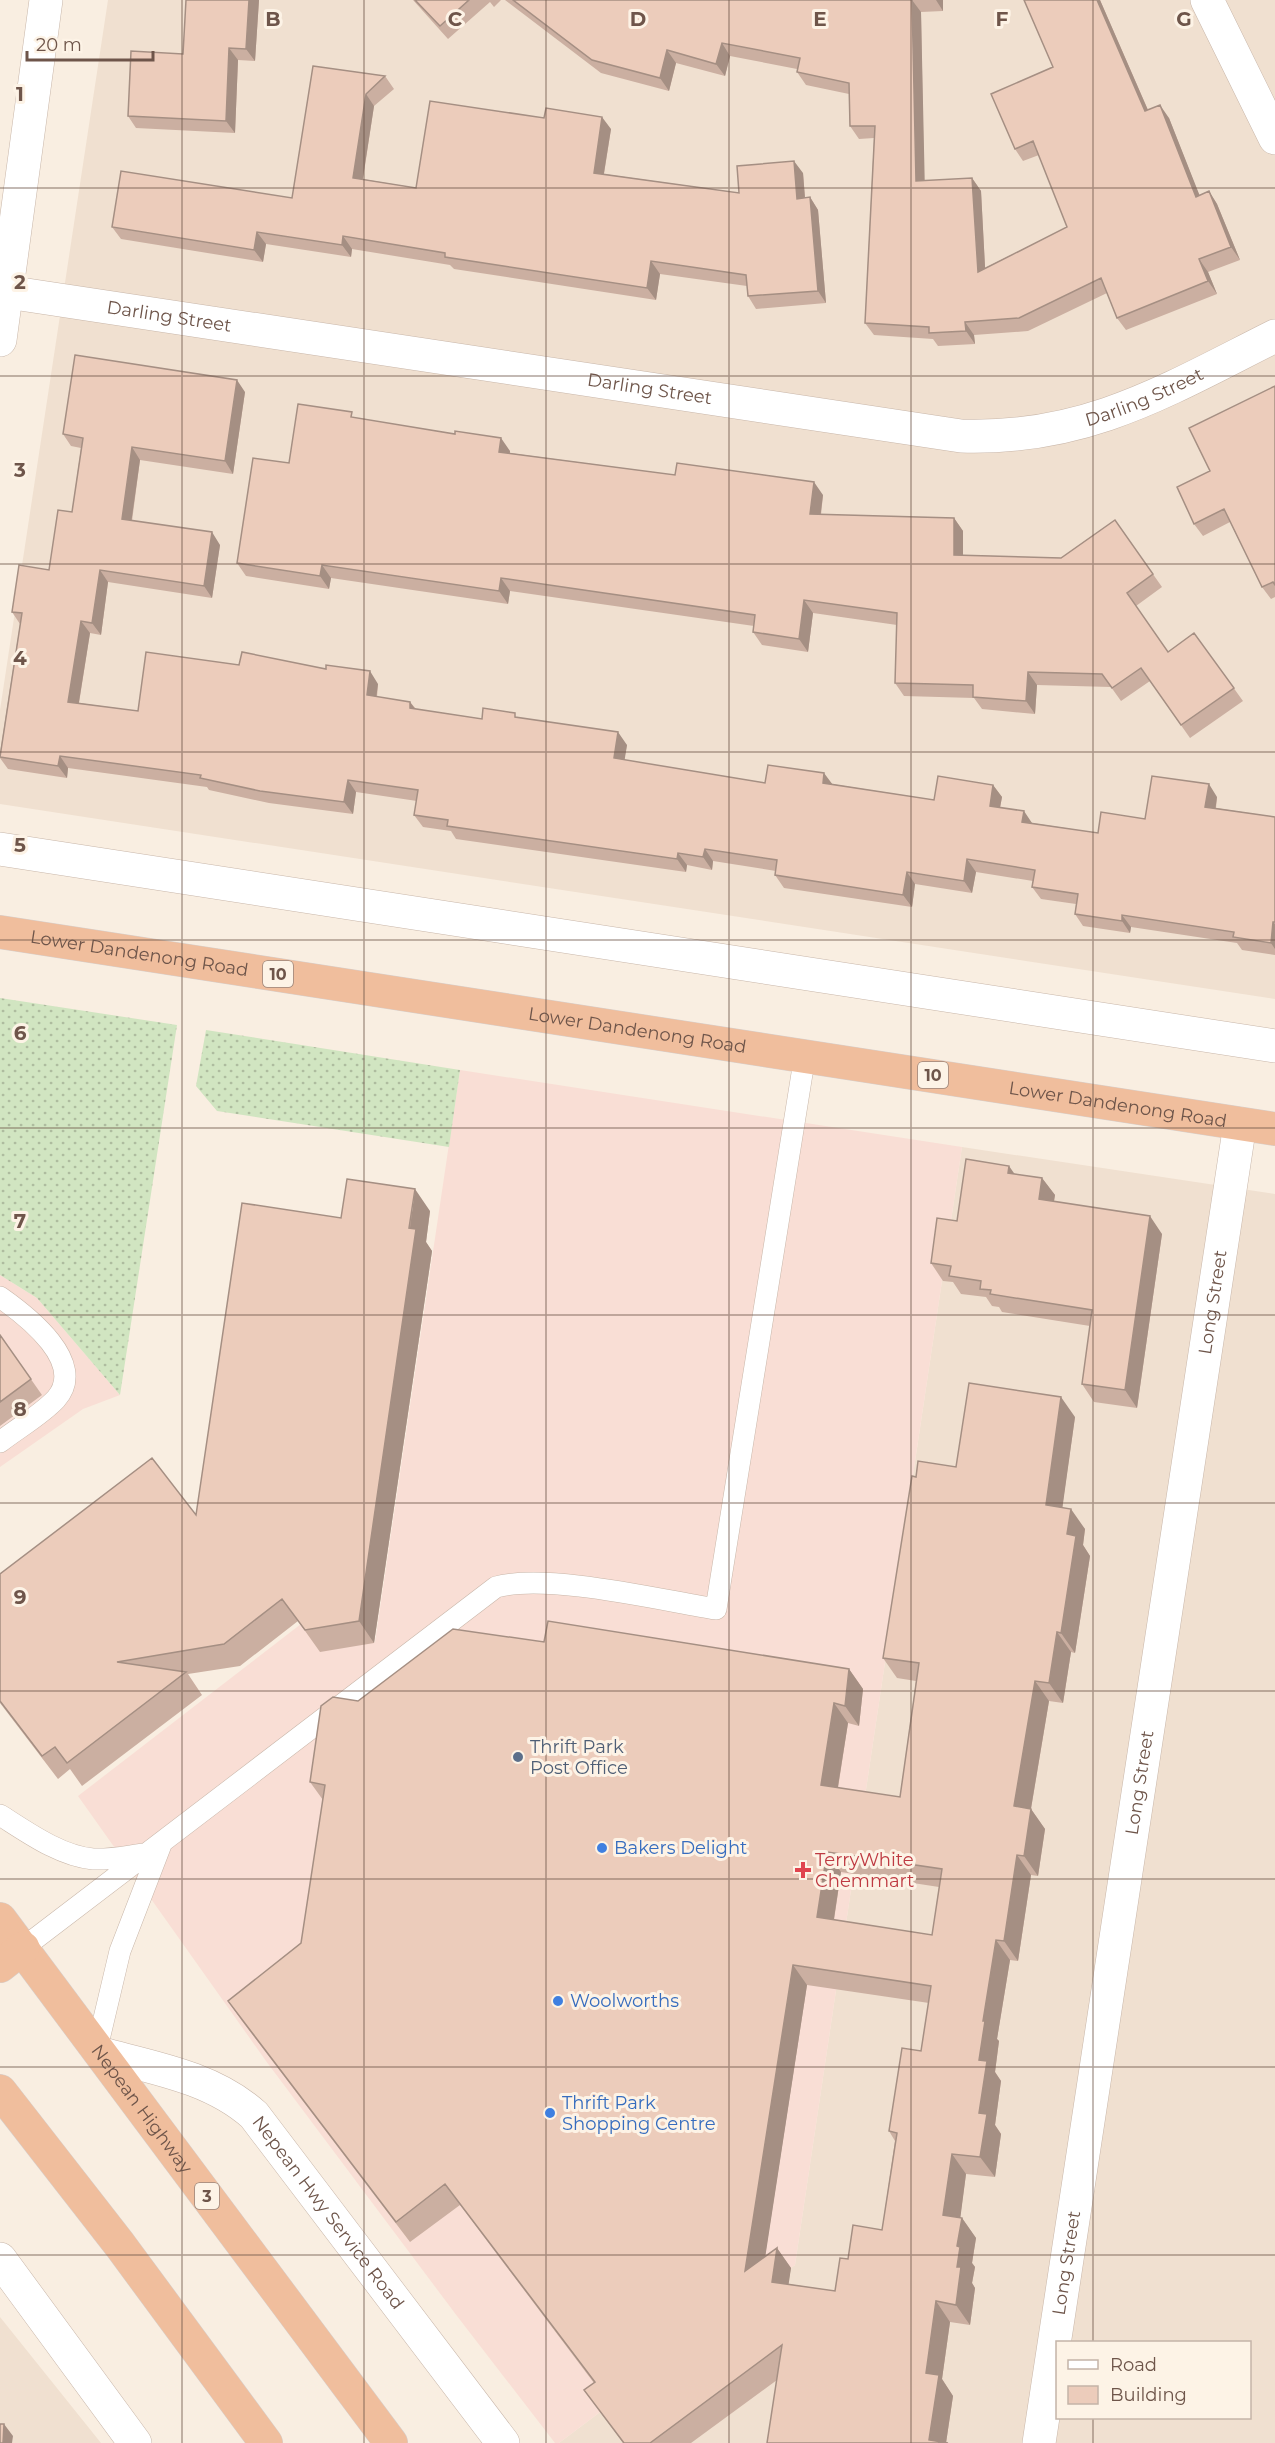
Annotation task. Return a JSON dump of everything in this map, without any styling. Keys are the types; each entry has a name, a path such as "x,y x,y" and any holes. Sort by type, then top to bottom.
{"highway":[{"name":"Lower Dandenong Road","path":"0,932 1275,1129"},
{"name":"Nepean Highway","path":"0,1919 11,1957 100,2051 391,2443"},
{"path":"0,2091 120,2245 266,2443"}],"street":[{"path":"0,340 46,0"},
{"path":"1207,0 1275,138"},
{"name":"Darling Street","path":"7,292 961,436 1037,433 1111,415 1152,398 1275,336"},
{"path":"0,849 1275,1046"},
{"name":"Long Street","path":"1040,2443 1240,1124"},
{"name":"Nepean Hwy Service Road","path":"100,2051 190,2078 229,2097 254,2115 503,2443"},
{"path":"0,2259 135,2443"}],"lane":[{"path":"11,1957 496,1587 514,1582 570,1586 716,1609 805,1055"},
{"path":"0,1297 37,1328 61,1355 66,1368 65,1381 56,1398 0,1442"},
{"path":"0,1815 43,1840 80,1857 100,1859 145,1854"},
{"path":"100,2051 120,1951 162,1841"}],"shaded area":[{"path":"108,0 1275,0 1275,999 0,804 0,710"},
{"path":"460,1070 962,1147 795,2265 559,2443 555,2443 457,2316 266,2061 78,1796 301,1624 321,1650 375,1642"},
{"path":"962,1147 1275,1194 1275,2443 559,2443 795,2265"},
{"path":"0,1275 37,1298 120,1395 83,1409 0,1467"},
{"path":"0,2317 101,2443 0,2443"}],"green space":[{"path":"0,998 177,1025 120,1395 37,1298 0,1275"},
{"path":"206,1030 460,1070 449,1147 217,1111 196,1086"}],"building":[{"path":"186,0 249,0 246,49 229,48 226,121 128,116 131,51 183,54"},
{"path":"415,0 469,0 440,26"},
{"path":"513,0 912,0 916,181 972,178 978,272 1067,227 1033,141 1015,149 991,94 1053,67 1024,0 1097,0 1145,111 1160,105 1196,197 1209,191 1231,247 1199,259 1208,281 1117,318 1101,278 1019,318 965,322 966,331 929,333 929,327 865,323 875,126 850,126 849,83 797,72 800,58 722,43 716,64 667,50 660,78 592,60"},
{"path":"313,66 385,76 366,94 353,178 416,188 430,101 544,118 546,108 602,117 594,173 739,193 737,166 794,161 797,199 810,197 818,291 748,296 746,275 651,261 647,288 445,257 445,253 343,236 342,245 257,232 254,250 112,227 121,171 292,198"},
{"path":"75,355 237,380 225,461 132,447 122,519 212,532 204,586 100,570 92,623 81,621 68,702 138,711 146,652 239,665 242,652 326,669 326,665 370,671 367,695 410,702 410,708 482,719 483,708 515,713 515,717 618,732 614,758 765,783 768,765 824,773 823,783 934,800 938,776 993,785 990,806 1024,811 1022,822 1098,833 1101,812 1145,819 1152,776 1209,784 1205,807 1275,817 1275,922 1273,922 1271,943 1233,937 1234,932 1122,915 1122,921 1075,914 1078,894 1032,887 1035,870 967,859 964,881 907,872 903,895 775,875 777,860 705,849 703,857 678,853 677,859 447,826 448,820 414,815 418,790 348,780 344,802 260,791 200,778 201,775 60,756 58,766 0,757 22,613 12,612 19,565 49,570 58,510 72,512 83,438 63,434"},
{"path":"1275,386 1275,585 1273,582 1262,587 1224,509 1194,524 1177,487 1210,471 1189,428"},
{"path":"298,404 352,412 351,417 455,434 455,431 501,438 499,452 675,475 677,463 814,482 810,514 954,518 954,555 1061,558 1115,520 1153,574 1127,593 1168,652 1194,633 1234,688 1181,725 1141,668 1112,688 1102,674 1028,672 1026,701 973,697 973,685 895,683 897,613 804,600 799,639 753,632 755,615 501,578 499,591 322,565 320,576 237,563 253,458 289,463"},
{"path":"966,1159 1009,1166 1008,1173 1042,1178 1039,1199 1150,1216 1125,1390 1082,1384 1092,1310 990,1294 991,1290 980,1289 981,1281 949,1276 951,1266 931,1263 937,1218 957,1221"},
{"path":"347,1179 415,1189 409,1228 416,1229 359,1621 305,1630 282,1599 224,1644 117,1662 186,1672 67,1763 55,1747 42,1756 0,1701 0,1574 152,1458 196,1515 242,1203 341,1218"},
{"path":"0,1335 31,1379 0,1402"},
{"name":"Thrift Park Shopping Centre","path":"969,1383 1061,1397 1046,1505 1071,1509 1067,1534 1076,1536 1061,1633 1057,1632 1049,1683 1035,1681 1014,1806 1031,1809 1024,1856 1017,1855 1004,1941 996,1940 983,2021 985,2021 979,2060 987,2061 979,2113 987,2114 980,2157 952,2154 943,2215 962,2218 957,2246 960,2247 957,2267 961,2267 956,2305 936,2301 926,2373 939,2375 929,2440 948,2443 767,2443 782,2345 650,2443 624,2443 584,2390 595,2382 445,2184 396,2222 228,2001 301,1943 325,1785 310,1782 321,1706 333,1697 358,1701 453,1629 544,1642 548,1621 849,1669 845,1706 834,1703 821,1785 900,1797 919,1663 883,1658 912,1476 916,1477 918,1461 956,1467","holes":["827,1852 942,1869 932,1935 817,1917","793,1965 931,1986 921,2051 902,2048 889,2131 897,2133 882,2230 853,2225 848,2259 840,2258 835,2291 772,2282 777,2248 745,2271"]},
{"path":"0,2424 4,2424 3,2443 0,2443"}],"place":[{"name":"Thrift Park Post Office","path":"518,1757"},
{"name":"Bakers Delight","path":"602,1848"},
{"name":"TerryWhite Chemmart","path":"803,1870"},
{"name":"Woolworths","path":"558,2001"},
{"name":"Thrift Park Shopping Centre","path":"550,2113"}]}
